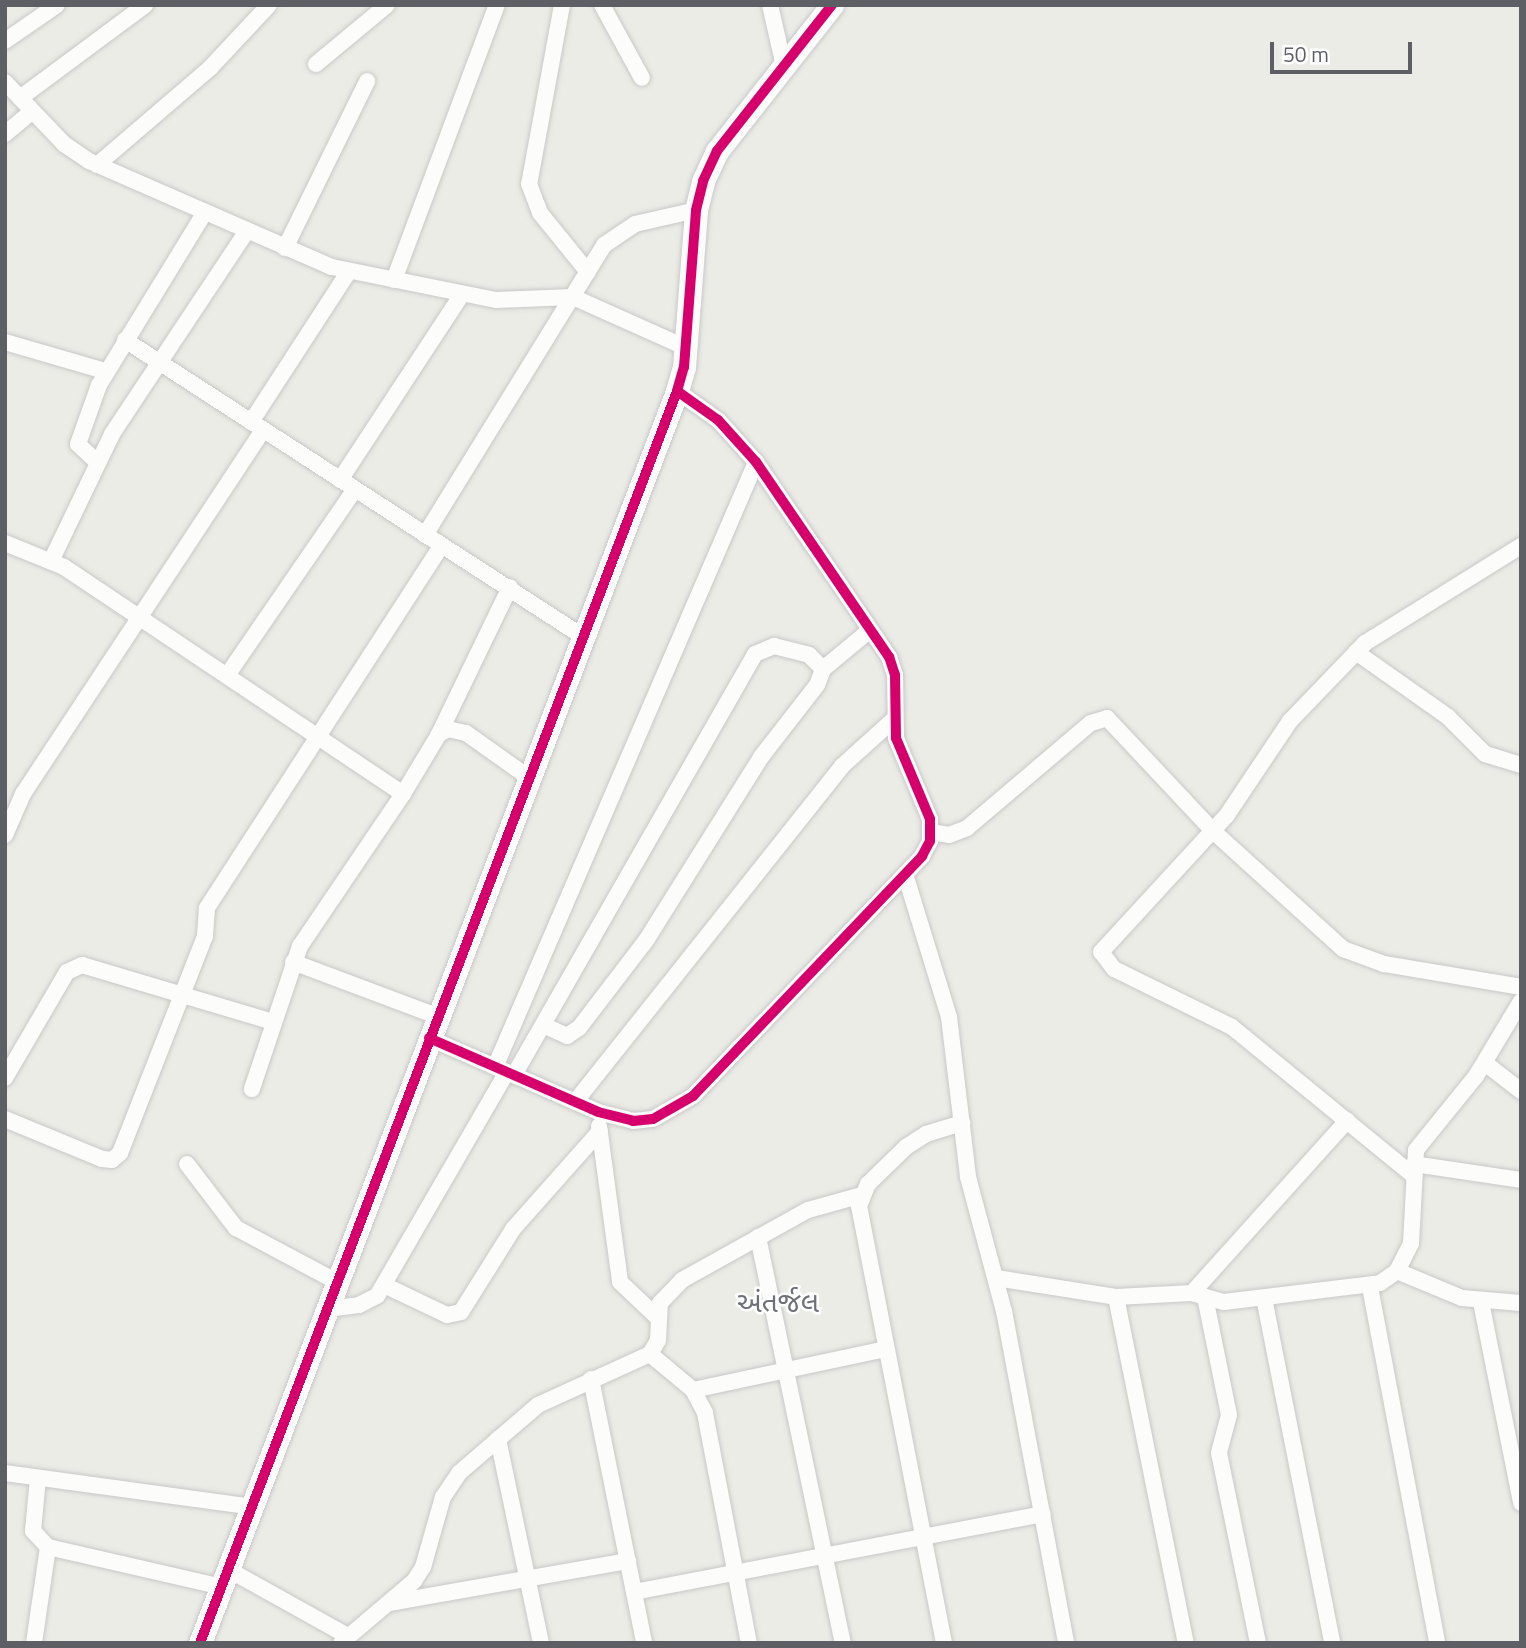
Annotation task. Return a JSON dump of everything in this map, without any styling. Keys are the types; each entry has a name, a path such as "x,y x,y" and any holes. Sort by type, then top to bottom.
{"street":[{"path":"5,41 57,5"},
{"path":"20,99 145,5"},
{"path":"97,165 210,68 269,5"},
{"path":"316,64 387,5"},
{"path":"394,280 497,5"},
{"path":"562,5 529,184 540,213 588,272"},
{"path":"602,5 642,78"},
{"path":"769,5 784,66"},
{"path":"200,1643 677,391 685,347 696,210 717,150 832,5"},
{"path":"285,248 367,81"},
{"path":"5,82 64,144 97,165 285,248 349,271 496,300 573,297 685,347"},
{"path":"5,134 32,111"},
{"path":"425,535 604,245 619,231 696,210"},
{"path":"97,462 78,444 105,371 205,212"},
{"path":"51,561 97,462 247,231"},
{"path":"7,826 257,426 349,271"},
{"path":"340,480 462,293"},
{"path":"125,340 582,636"},
{"path":"5,342 105,371"},
{"path":"429,1038 598,1111 633,1121 653,1118 693,1097 922,856 931,832 893,720 895,675 870,630 756,462 718,420 677,391"},
{"path":"327,1309 370,1301 384,1285 505,1072 756,462"},
{"path":"228,674 355,489"},
{"path":"5,543 51,561 228,674 403,794"},
{"path":"5,1119 112,1160 120,1153 205,936 207,908 442,545"},
{"path":"1521,546 1388,625 1356,652 1290,721 1213,831 1104,946 1102,958 1114,969 1232,1027 1347,1121 1414,1170 1521,1180"},
{"path":"252,1089 293,962 309,927 403,794 439,734 510,587"},
{"path":"545,1026 567,1036 579,1028 658,923 761,757 817,685 823,669 870,630"},
{"path":"505,1072 545,1026 639,852 755,654 774,646 809,654 823,669"},
{"path":"1356,652 1448,717 1485,754 1521,765"},
{"path":"931,832 949,835 967,828 1091,723 1107,718 1213,831 1343,949 1384,964 1521,987"},
{"path":"575,1102 842,766 893,720"},
{"path":"439,734 448,729 466,733 528,778"},
{"path":"905,874 942,985 968,1177 996,1278 1066,1643"},
{"path":"293,962 437,1016"},
{"path":"5,1078 73,968 92,967 273,1022"},
{"path":"996,1278 1116,1297 1198,1295 1224,1302 1370,1287 1397,1271 1411,1243 1414,1170 1425,1135 1485,1063 1521,1001"},
{"path":"1485,1063 1521,1091"},
{"path":"598,1111 620,1282 656,1316"},
{"path":"1198,1295 1347,1121"},
{"path":"38,1478 33,1531 48,1547 226,1578 344,1639 414,1581 423,1567 448,1486 538,1405 591,1378 650,1354 657,1340 656,1316 660,1303 682,1279 808,1210 862,1195 916,1139 962,1123"},
{"path":"384,1285 447,1315 461,1312 513,1228 600,1131"},
{"path":"187,1164 236,1228 337,1282"},
{"path":"862,1195 860,1220 944,1643"},
{"path":"758,1237 844,1643"},
{"path":"1397,1271 1481,1302 1521,1303"},
{"path":"1370,1287 1437,1643"},
{"path":"1198,1295 1229,1415 1219,1453 1258,1643"},
{"path":"1116,1297 1186,1643"},
{"path":"1264,1298 1332,1643"},
{"path":"1481,1302 1521,1503"},
{"path":"692,1390 886,1349"},
{"path":"650,1354 692,1390 705,1412 748,1643"},
{"path":"591,1378 644,1643"},
{"path":"498,1439 541,1643"},
{"path":"5,1474 253,1507"},
{"path":"634,1592 1043,1514"},
{"path":"34,1643 48,1547"},
{"path":"387,1604 628,1560"}],"cycle path":[{"path":"200,1643 677,391 684,367 696,210 703,181 717,151 832,5"},
{"path":"429,1038 598,1112 633,1121 653,1119 693,1096 922,856 930,841 930,819 896,738 895,675 889,657 756,462 718,420 677,391"}],"district":[{"name":"અંતર્જલ","path":"778,1302"}]}
